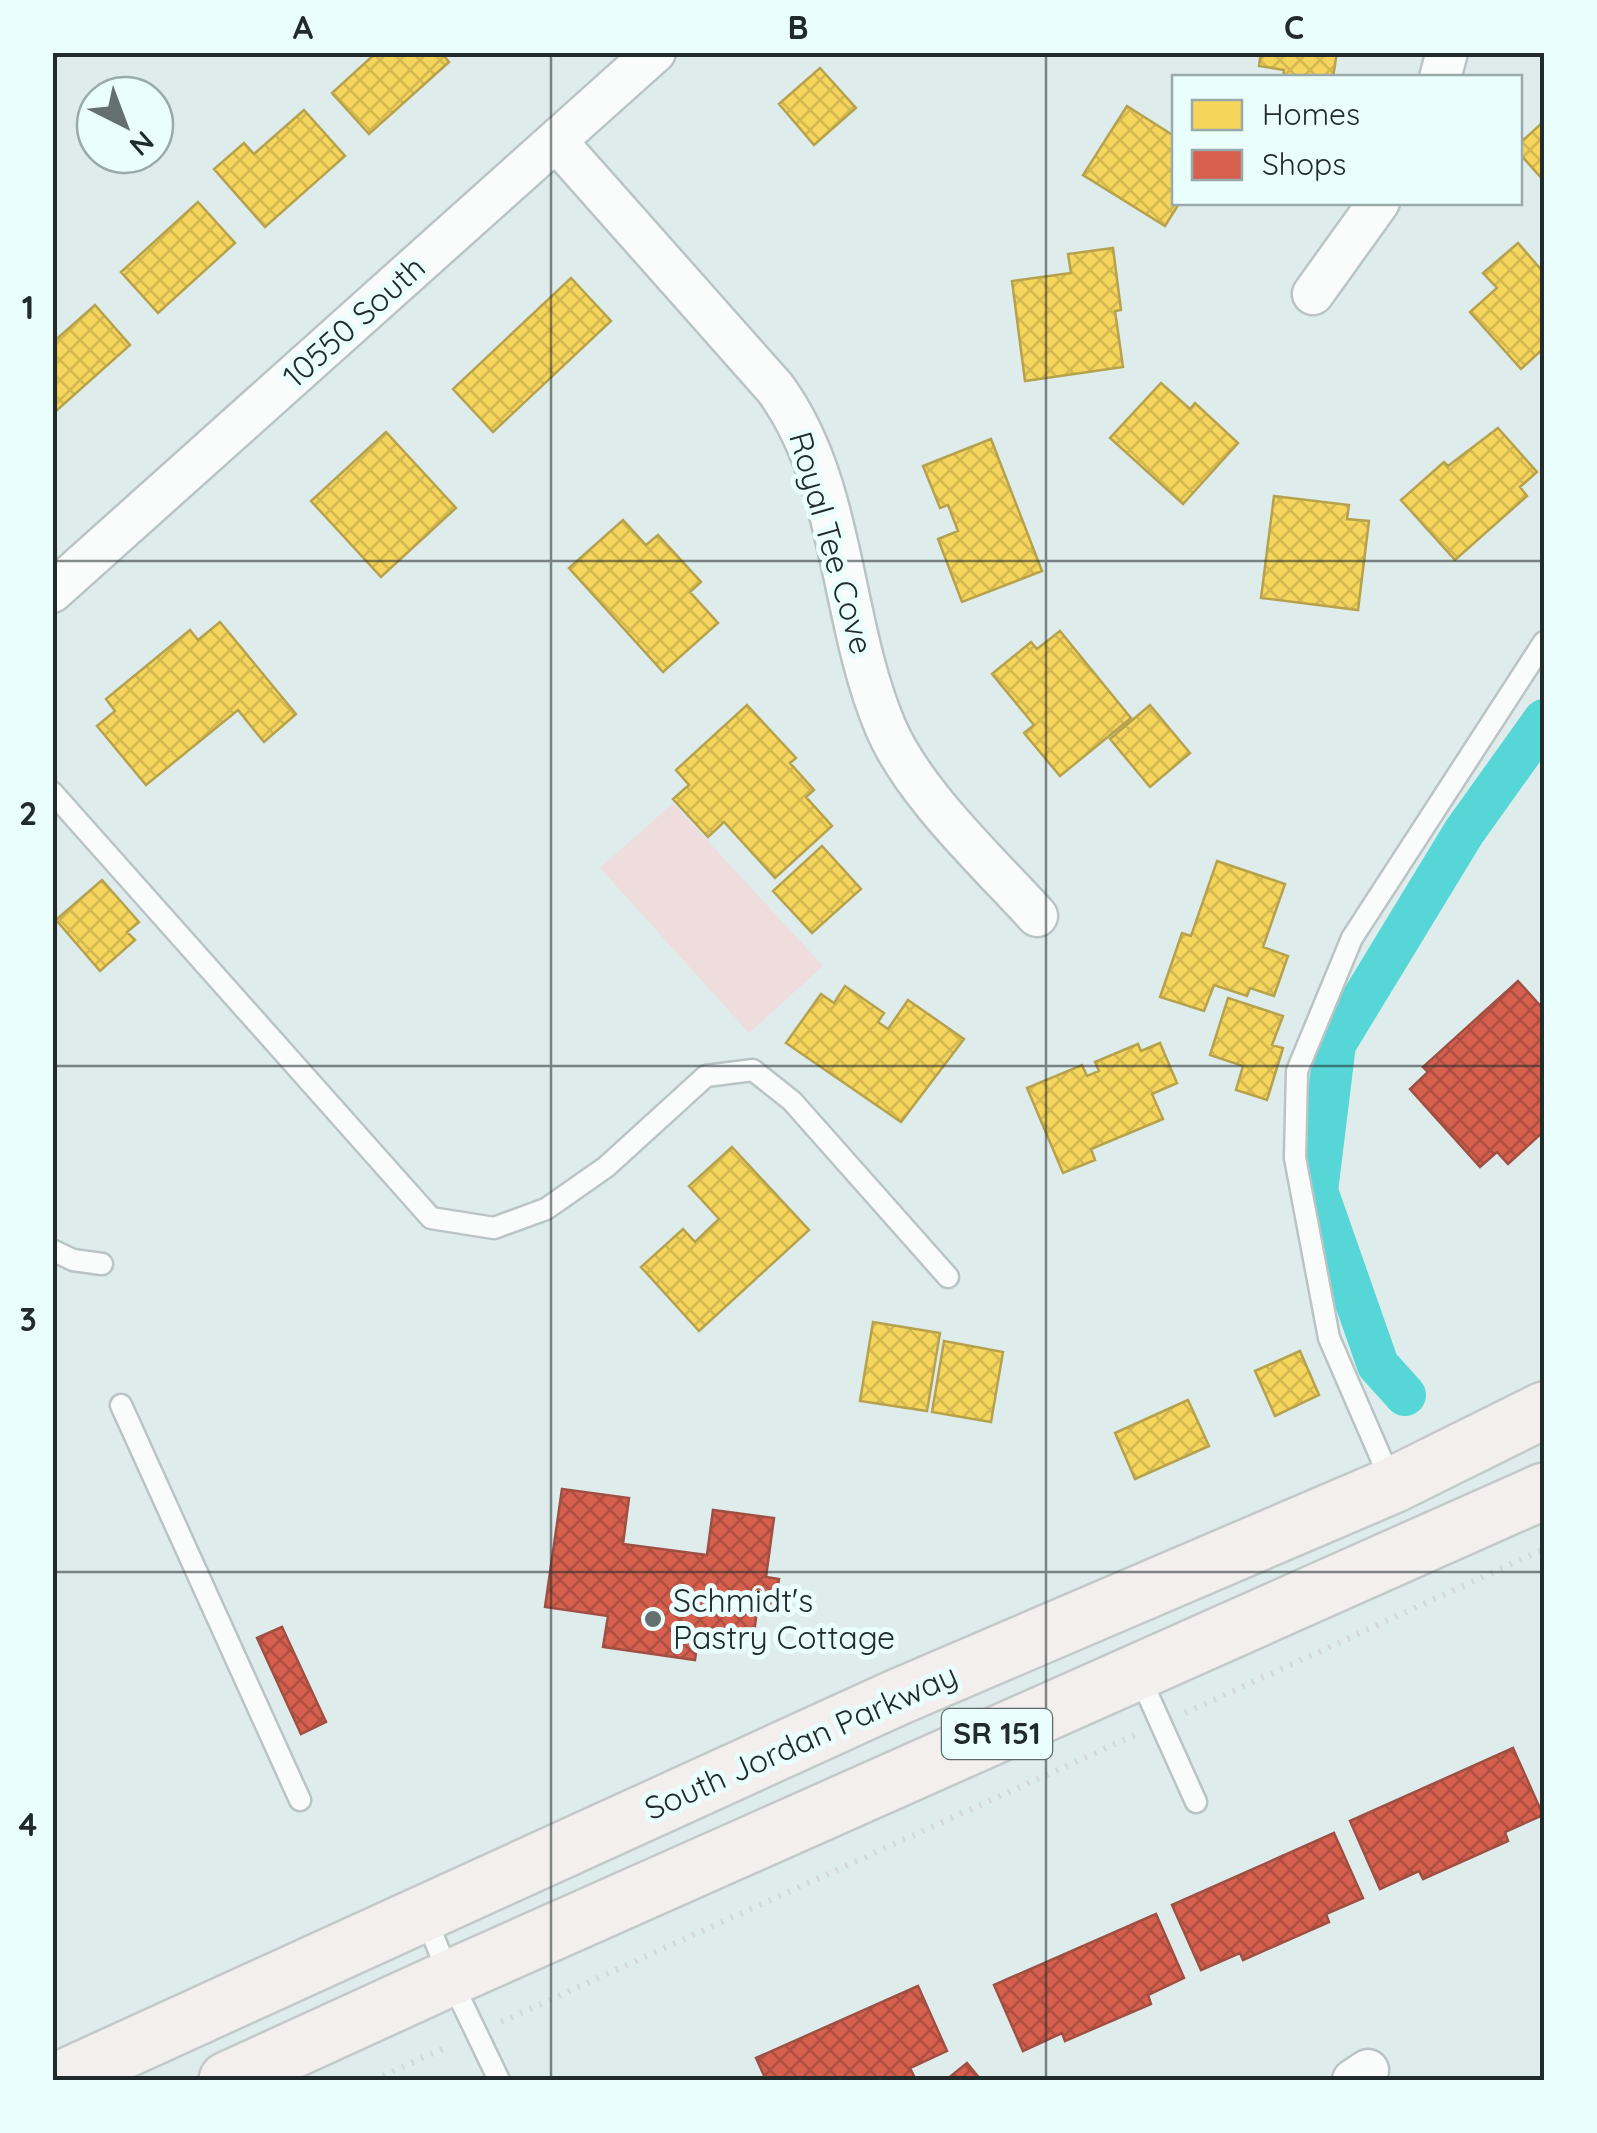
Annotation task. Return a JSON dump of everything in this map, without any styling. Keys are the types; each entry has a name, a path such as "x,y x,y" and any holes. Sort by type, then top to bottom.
{"main road":[{"name":"South Jordan Parkway","path":"60,2080 898,1696 1393,1484 1544,1410"},
{"name":"SR 151","path":"227,2080 1544,1491"}],"street":[{"name":"10550 South","path":"52,592 655,52"},
{"name":"Royal Tee Cove","path":"556,141 794,414 817,472 886,730 931,798 1037,916"},
{"path":"1313,294 1377,205"}],"lane":[{"path":"1393,1484 1329,1338 1295,1158 1297,1071 1352,938 1544,642"},
{"path":"52,792 431,1218 494,1228 546,1209 606,1167 706,1076 753,1070 792,1101 948,1277"},
{"path":"52,1250 72,1260 102,1264"},
{"path":"122,1405 300,1800"},
{"path":"1137,1672 1196,1802"},
{"path":"424,1914 498,2080"}],"path":[{"path":"373,2080 1544,1549"}],"shaded area":[{"path":"673,803 823,966 749,1033 600,868"}],"building: Homes":[{"path":"377,52 441,52 449,62 369,134 332,93"},
{"path":"1261,52 1337,52 1333,75 1283,75 1284,70 1259,66"},
{"path":"820,68 856,108 814,145 779,104"},
{"path":"1127,106 1172,135 1172,205 1178,205 1165,226 1083,175"},
{"path":"304,110 345,156 265,227 214,169 244,143 254,154"},
{"path":"1544,121 1544,181 1522,156 1522,141"},
{"path":"198,202 235,243 158,313 121,272"},
{"path":"1518,243 1544,273 1544,348 1521,369 1470,312 1497,288 1483,273"},
{"path":"1113,248 1121,310 1115,311 1123,367 1025,381 1012,281 1071,273 1068,254"},
{"path":"571,278 611,321 493,432 453,389"},
{"path":"95,305 130,345 56,411 52,407 52,343"},
{"path":"1161,383 1190,409 1195,403 1238,443 1183,504 1110,438"},
{"path":"1498,428 1537,472 1520,487 1527,496 1455,560 1401,500 1444,462 1448,466"},
{"path":"386,432 456,508 381,577 311,501"},
{"path":"991,439 1042,571 962,602 938,539 958,531 948,505 940,508 923,466"},
{"path":"1274,496 1349,505 1347,519 1369,521 1358,610 1261,598"},
{"path":"623,520 646,545 658,535 701,582 690,592 718,623 663,672 569,568"},
{"path":"220,622 296,714 264,742 238,710 146,785 97,726 115,711 106,699 190,630 198,640"},
{"path":"1060,631 1131,718 1060,776 1024,733 1034,725 992,674 1031,642 1037,649"},
{"path":"747,705 796,758 790,763 814,790 806,797 832,826 775,878 724,822 708,837 673,799 689,785 676,770"},
{"path":"1150,705 1190,753 1150,787 1110,739"},
{"path":"822,846 861,889 812,933 773,891"},
{"path":"1217,861 1285,884 1263,947 1288,956 1274,996 1250,988 1247,996 1214,985 1204,1011 1160,997 1182,933 1191,936"},
{"path":"102,880 139,922 127,932 135,940 100,971 56,920"},
{"path":"845,986 884,1013 878,1022 888,1029 908,1000 964,1039 901,1122 786,1043 821,994 834,1003"},
{"path":"1228,998 1283,1016 1272,1045 1283,1048 1267,1100 1236,1090 1243,1066 1210,1055"},
{"path":"1160,1043 1177,1083 1152,1094 1163,1119 1091,1149 1095,1160 1063,1173 1027,1088 1082,1065 1087,1076 1099,1071 1095,1062 1138,1044 1141,1051"},
{"path":"732,1147 809,1230 699,1331 641,1267 683,1229 695,1242 719,1219 689,1186"},
{"path":"873,1322 940,1333 927,1411 860,1401"},
{"path":"944,1341 1003,1352 991,1422 932,1412"},
{"path":"1300,1351 1319,1395 1275,1416 1255,1371"},
{"path":"1188,1400 1209,1446 1135,1479 1115,1433"}],"building: Shops":[{"path":"1518,981 1544,1010 1544,1131 1508,1164 1497,1152 1480,1167 1410,1089 1428,1072 1423,1067"},
{"path":"562,1489 629,1498 623,1544 707,1555 713,1510 774,1518 766,1577 779,1579 774,1614 757,1611 753,1640 699,1632 695,1660 603,1647 608,1616 545,1607"},
{"path":"282,1627 326,1722 301,1734 257,1638"},
{"path":"1513,1748 1543,1815 1505,1832 1508,1841 1423,1879 1419,1871 1380,1889 1350,1821"},
{"path":"1334,1833 1363,1898 1326,1914 1329,1922 1243,1960 1240,1953 1201,1970 1172,1905"},
{"path":"1156,1914 1184,1978 1148,1995 1151,2004 1065,2041 1062,2033 1023,2051 994,1985"},
{"path":"918,1986 947,2051 910,2068 914,2076 903,2080 766,2080 756,2058"},
{"path":"967,2063 981,2080 946,2080"}],"waterway":[{"path":"1405,1395 1378,1365 1317,1191 1335,1044 1464,832 1544,720"}],"place":[{"name":"Schmidt's Pastry Cottage","path":"653,1619"}]}
